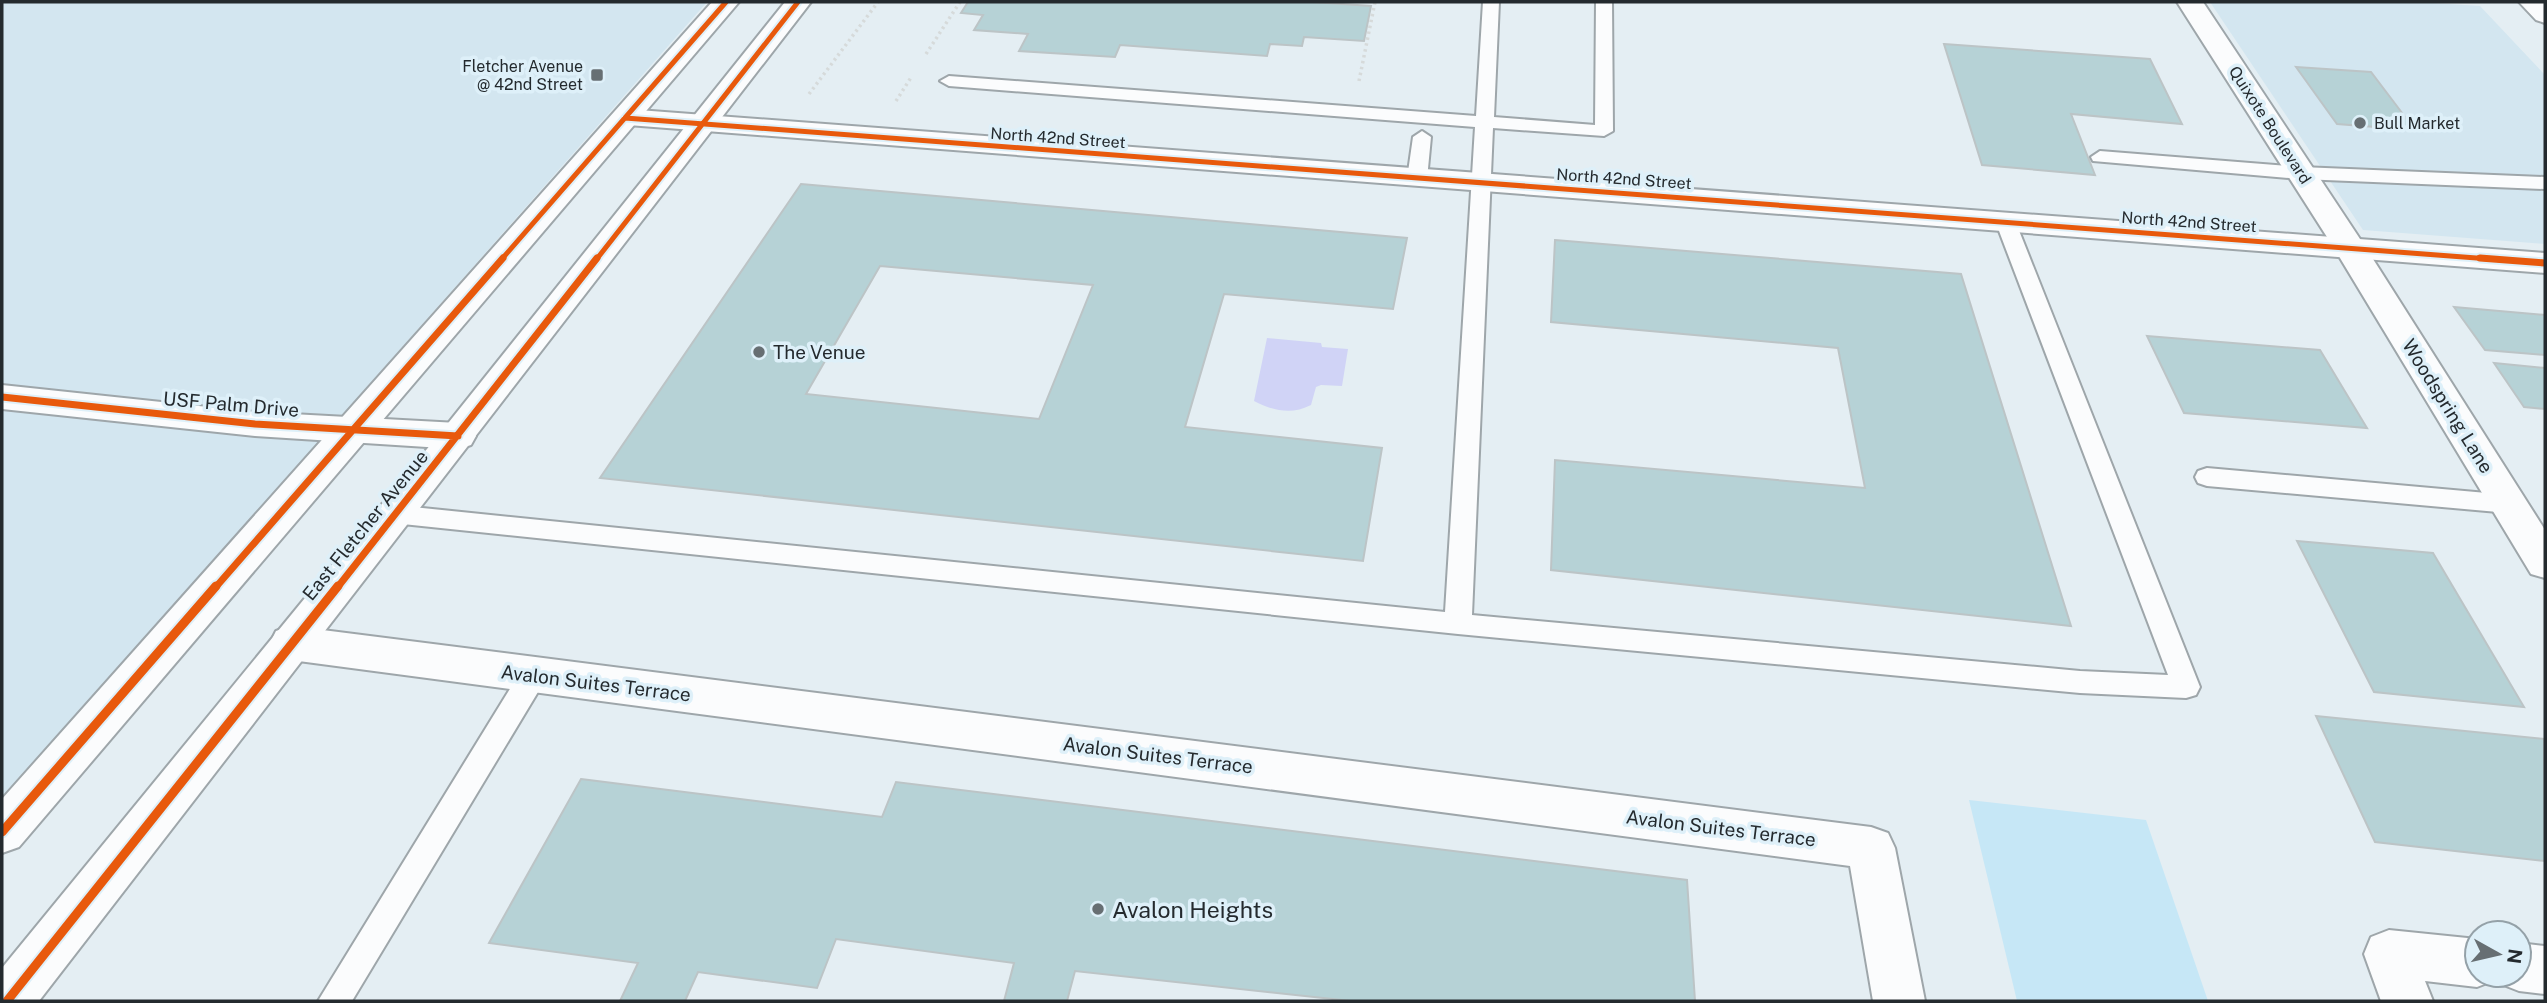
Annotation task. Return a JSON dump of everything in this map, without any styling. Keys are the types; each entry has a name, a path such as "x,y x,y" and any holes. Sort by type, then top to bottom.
{"street":[{"path":"9,828 351,429 726,2"},
{"name":"East Fletcher Avenue","path":"7,1001 393,514 458,436 798,2"},
{"name":"Quixote Boulevard","path":"2190,2 2350,248"},
{"path":"2532,2 2545,15"},
{"name":"North 42nd Street","path":"625,118 2545,263"},
{"name":"Woodspring Lane","path":"2350,248 2545,563"},
{"name":"USF Palm Drive","path":"2,397 255,425 458,436"},
{"name":"Avalon Suites Terrace","path":"291,643 1871,848 1899,1001"},
{"path":"2407,1001 2389,954 2463,962"}],"lane":[{"path":"1458,624 1491,2"},
{"path":"949,81 1604,131 1604,2"},
{"path":"1417,179 1422,137"},
{"path":"2100,157 2301,173 2545,183"},
{"path":"393,514 1458,624 1783,652 2080,682 2186,687 2006,223"},
{"path":"2207,477 2509,504"},
{"path":"334,1001 534,674"}],"path":[{"path":"803,103 877,2"},
{"path":"919,64 960,2"},
{"path":"1359,81 1375,2"}],"shaded area":[{"path":"2,2 707,2 2,800"},
{"path":"2210,2 2419,2 2480,6 2545,75 2545,244 2363,230"},
{"path":"1267,338 1321,343 1322,347 1348,349 1342,386 1316,387 1311,405 1297,410 1275,409 1254,401"},
{"path":"1969,800 2146,820 2208,1001 2017,1001"}],"building":[{"path":"968,2 1313,2 1371,6 1364,41 1304,37 1302,46 1270,44 1267,56 1120,45 1115,57 1019,51 1028,34 974,30 983,15 961,13"},
{"path":"1944,44 2150,59 2182,124 2071,114 2095,175 1982,165"},
{"path":"2296,67 2371,72 2415,130 2337,124"},
{"name":"The Venue","path":"801,184 1407,238 1393,309 1224,294 1185,427 1382,448 1363,561 600,478","holes":["880,266 1093,285 1039,419 806,394"]},
{"path":"1555,240 1961,274 2071,626 1551,570 1555,460 1865,488 1838,348 1551,322"},
{"path":"2454,307 2545,315 2545,355 2485,350"},
{"path":"2147,336 2320,350 2367,428 2184,413"},
{"path":"2494,363 2545,368 2545,409 2524,407"},
{"path":"2297,541 2433,553 2524,707 2374,692"},
{"path":"2316,716 2544,739 2545,861 2375,842"},
{"name":"Avalon Heights","path":"581,779 882,817 896,782 1687,880 1695,1001 1351,1001 1075,971 1067,1001 1004,1001 1014,963 836,939 817,988 698,972 685,1001 620,1001 638,963 489,943"}],"cycle path":[{"path":"2,832 726,2"},
{"path":"7,1001 458,436 798,2"},
{"path":"625,118 2545,263"},
{"path":"2,397 255,424 458,436"}],"place":[{"name":"Fletcher Avenue @ 42nd Street","path":"597,75"},
{"name":"Bull Market","path":"2360,123"},
{"name":"The Venue","path":"759,352"},
{"name":"Avalon Heights","path":"1098,909"}]}
